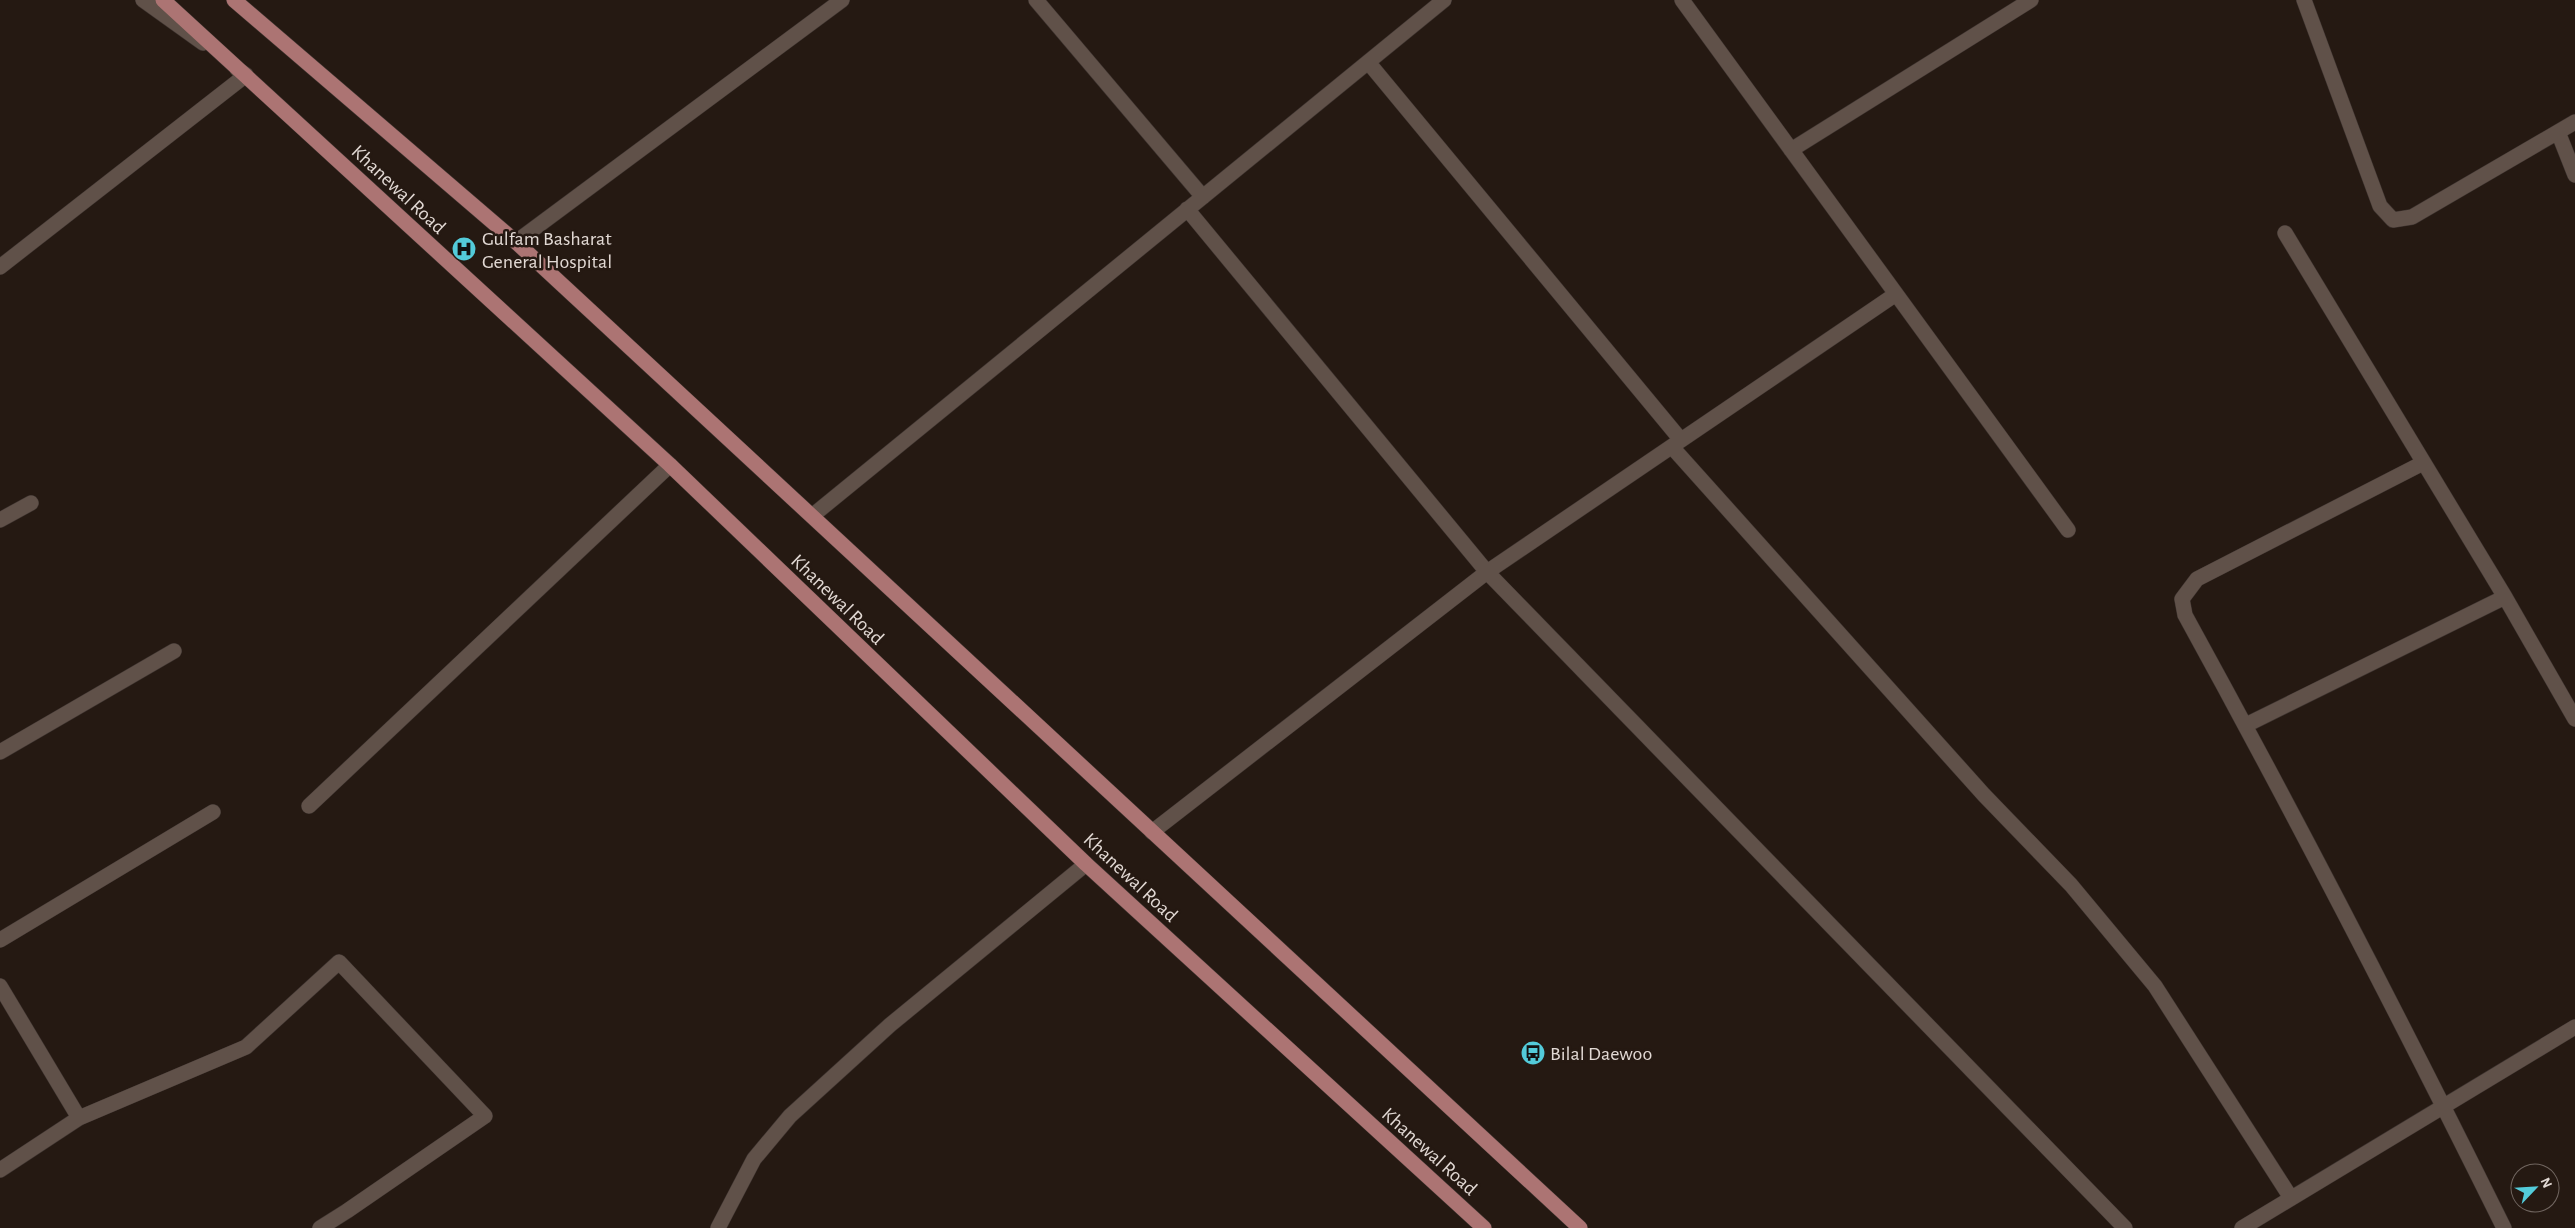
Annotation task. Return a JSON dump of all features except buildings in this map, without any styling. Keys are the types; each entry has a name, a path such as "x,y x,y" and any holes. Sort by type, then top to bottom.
{"main road":[{"name":"Khanewal Road","path":"163,0 670,465 1086,864 1484,1228"},
{"name":"Khanewal Road","path":"234,0 516,242 1580,1228"}],"street":[{"path":"0,267 246,75 143,0"},
{"name":"Khanewal Road","path":"239,0 268,30"},
{"path":"516,242 842,0"},
{"path":"1036,0 1203,197"},
{"path":"812,516 1444,0"},
{"path":"1682,0 2068,530"},
{"path":"1791,150 2031,0"},
{"path":"2304,0 2380,206 2393,220 2412,217 2575,122"},
{"path":"1368,62 1677,443 1984,795 2071,885 2155,986 2291,1198"},
{"path":"2558,132 2575,175"},
{"path":"1187,209 1487,572 2125,1228"},
{"path":"2285,233 2504,597 2575,719"},
{"path":"1152,832 1487,572 1896,294"},
{"path":"2423,462 2197,580 2182,599 2185,615 2246,725 2444,1106 2504,1228"},
{"path":"309,806 670,465"},
{"path":"0,520 31,503"},
{"path":"2246,725 2504,597"},
{"path":"0,752 174,651"},
{"path":"0,940 213,812"},
{"path":"718,1228 754,1159 790,1116 890,1025 1086,864"},
{"path":"0,1170 79,1118 246,1047 339,962 485,1116 348,1212 320,1228"},
{"path":"0,986 79,1118"},
{"path":"2242,1228 2575,1027"}],"place":[{"name":"Gulfam Basharat General Hospital","path":"464,249"},
{"name":"Bilal Daewoo","path":"1533,1053"}]}
